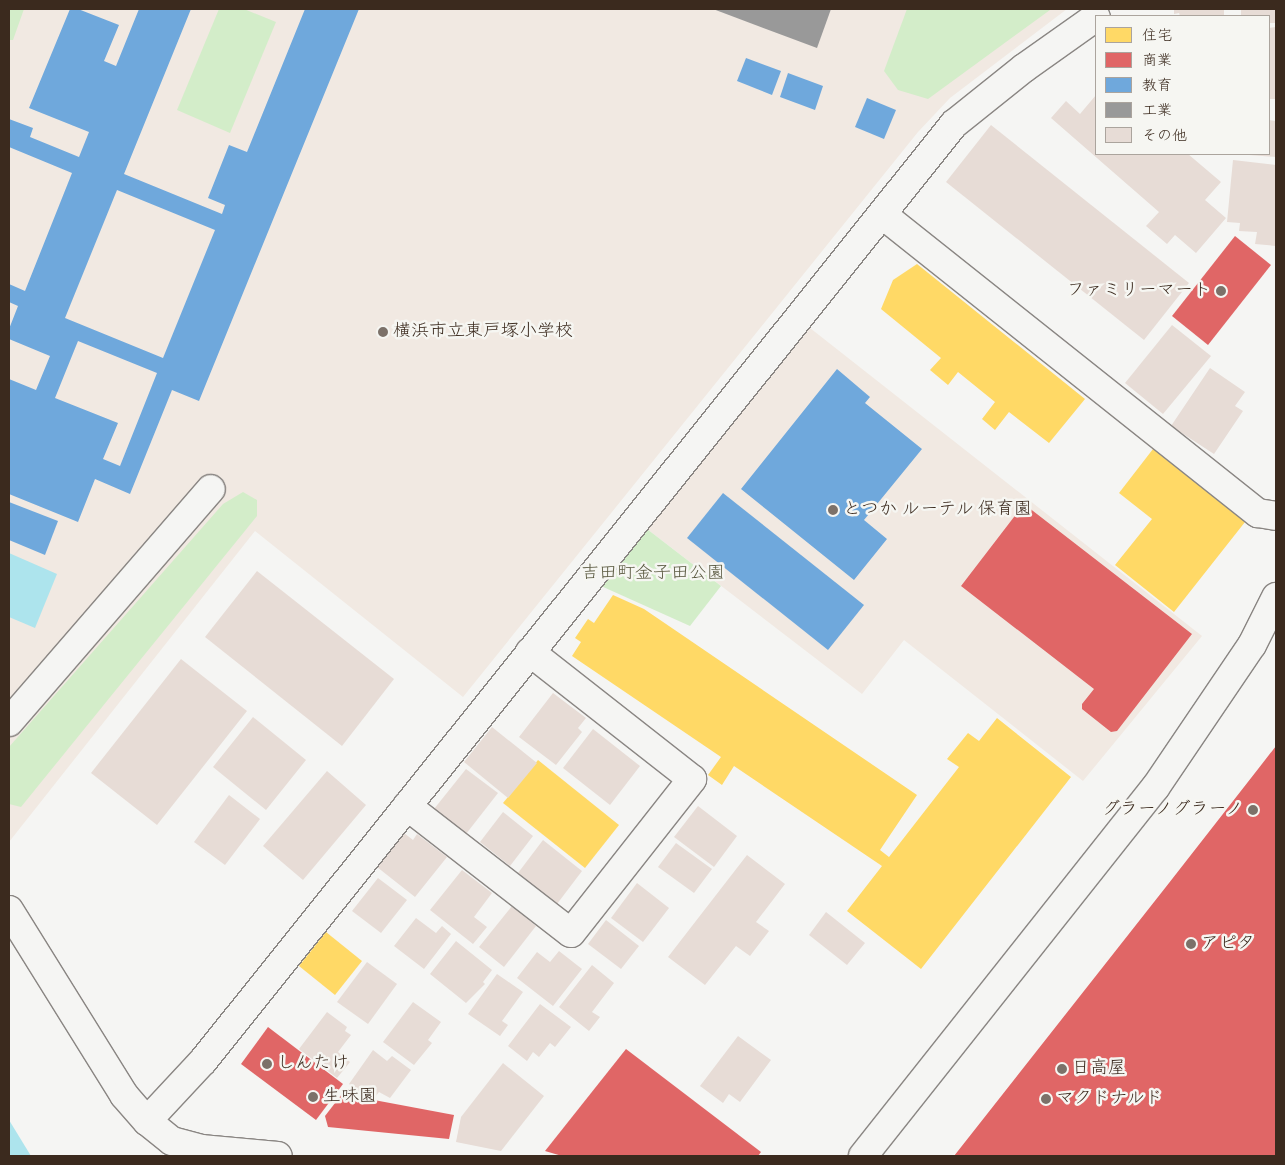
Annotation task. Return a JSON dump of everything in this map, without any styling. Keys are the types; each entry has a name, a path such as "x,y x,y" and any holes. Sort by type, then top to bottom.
{"street":[{"path":"147,1121 203,1061 883,215 954,124 1024,68 1095,18"},
{"path":"883,215 1258,513 1276,516"},
{"path":"9,722 211,490"},
{"path":"863,1156 1155,788 1252,645 1276,597"},
{"path":"407,806 571,934 692,779 530,652"},
{"path":"9,910 114,1080 147,1121 172,1141 201,1149 278,1156"}],"shaded area":[{"name":"横浜市立東戸塚小学校","path":"9,9 1067,9 950,98 918,132 463,697 255,531 9,842"},
{"name":"とつか ルーテル 保育園","path":"810,328 1202,636 1083,781 904,640 862,694 647,529"}],"green space":[{"path":"9,9 24,9 13,40 9,40"},
{"path":"219,9 244,9 276,22 230,133 177,110"},
{"path":"907,9 1050,10 928,99 898,90 884,71"},
{"path":"243,492 257,500 257,516 21,807 9,804 9,747 223,504"},
{"name":"吉田町金子田公園","path":"647,529 721,586 690,626 601,586"}],"water":[{"path":"9,553 57,574 35,628 9,617"},
{"path":"9,1120 31,1156 9,1156"}],"building: 住宅":[{"path":"917,264 1085,399 1049,443 1009,412 995,430 982,419 995,402 958,372 948,385 930,370 941,358 881,309 893,280"},
{"path":"1153,449 1245,522 1174,612 1115,565 1152,519 1119,493"},
{"path":"613,595 644,609 917,795 880,850 889,857 959,767 947,759 968,733 979,741 997,718 1071,777 921,969 847,911 882,866 734,766 722,785 708,775 721,757 572,656 581,642 575,638 588,619 594,623"},
{"path":"538,760 619,825 585,868 503,803"},
{"path":"326,932 362,961 335,995 299,966"}],"building: 商業":[{"name":"ファミリーマート","path":"1235,236 1271,265 1208,345 1172,316"},
{"path":"1024,504 1192,634 1117,731 1111,732 1082,709 1082,704 1094,689 961,586"},
{"name":"アピタ","path":"1276,746 1276,1156 954,1156 1169,883"},
{"path":"268,1027 343,1084 316,1120 241,1064"},
{"path":"626,1049 761,1152 758,1156 562,1156 545,1151"},
{"path":"342,1094 454,1115 449,1139 328,1127 325,1116"}],"building: 教育":[{"path":"70,9 78,9 119,25 104,61 116,66 139,9 191,9 124,174 222,214 225,205 208,198 229,145 247,152 305,9 359,9 199,401 172,390 130,494 95,479 78,522 9,494 9,379 36,390 50,356 9,339 9,329 18,306 9,302 9,284 25,291 72,173 9,147 9,119 33,128 30,137 79,157 89,132 29,108","holes":["117,190 215,230 163,358 65,318","78,341 157,373 120,466 103,459 118,423 55,398"]},
{"path":"746,58 781,71 772,95 737,81"},
{"path":"788,73 823,86 815,110 780,97"},
{"path":"867,98 896,110 884,139 855,127"},
{"path":"837,369 870,397 865,403 922,449 864,520 887,539 854,580 741,489"},
{"path":"723,493 864,605 828,650 687,538"},
{"path":"9,502 58,521 45,555 9,540"}],"building: 工業":[{"path":"713,9 831,9 817,48"}],"building: その他":[{"path":"1174,9 1224,9 1224,15 1174,14"},
{"path":"1241,9 1276,9 1276,23 1270,23 1270,15 1241,15"},
{"path":"1276,27 1276,99 1270,99 1270,28"},
{"path":"1095,96 1095,155 1189,155 1221,182 1205,200 1226,218 1196,253 1175,235 1167,244 1146,226 1159,212 1051,118 1066,101 1080,114"},
{"path":"1270,120 1276,121 1276,157 1249,155 1270,155"},
{"path":"991,125 1189,283 1144,340 946,182"},
{"path":"1233,160 1276,165 1276,246 1255,244 1257,232 1239,231 1240,223 1227,222"},
{"path":"1172,325 1211,356 1163,414 1125,383"},
{"path":"1210,368 1245,392 1235,406 1243,411 1214,454 1171,426"},
{"path":"257,571 394,679 342,746 205,637"},
{"path":"181,659 247,711 157,825 91,773"},
{"path":"553,693 586,718 578,728 582,732 556,765 519,737"},
{"path":"253,717 306,760 266,810 213,767"},
{"path":"492,727 537,763 508,798 464,762"},
{"path":"593,729 640,766 610,805 563,768"},
{"path":"466,769 498,793 466,834 434,809"},
{"path":"327,771 366,805 303,880 263,846"},
{"path":"229,795 260,819 225,865 194,842"},
{"path":"698,806 737,836 714,867 674,837"},
{"path":"503,812 533,836 510,866 480,842"},
{"path":"404,833 413,840 417,834 447,857 415,897 377,867"},
{"path":"543,840 582,871 557,904 518,873"},
{"path":"676,843 712,869 694,893 658,867"},
{"path":"747,855 785,884 756,922 769,931 750,956 736,946 705,985 668,957"},
{"path":"462,870 492,893 474,917 487,927 473,944 430,910"},
{"path":"378,878 407,900 381,933 352,911"},
{"path":"637,883 669,908 643,942 611,918"},
{"path":"512,906 536,926 504,967 479,947"},
{"path":"826,912 865,943 847,965 809,935"},
{"path":"416,918 436,933 442,926 451,934 424,969 394,946"},
{"path":"606,920 639,946 621,969 588,944"},
{"path":"456,941 492,970 483,982 485,984 466,1003 430,974"},
{"path":"559,951 582,969 553,1006 517,978 537,952 550,962"},
{"path":"367,962 397,984 368,1024 337,1002"},
{"path":"592,965 614,983 592,1012 600,1017 589,1031 559,1007"},
{"path":"497,974 523,992 502,1021 508,1025 500,1036 468,1014"},
{"path":"413,1002 441,1022 428,1040 432,1043 414,1065 383,1042"},
{"path":"540,1004 571,1027 555,1047 550,1043 539,1057 533,1052 527,1061 508,1046"},
{"path":"327,1012 347,1027 345,1031 351,1035 338,1052 350,1062 337,1078 299,1049"},
{"path":"738,1036 771,1060 740,1102 729,1094 723,1103 700,1086"},
{"path":"373,1050 387,1061 392,1056 411,1070 390,1098 379,1092 375,1097 364,1096 349,1084"},
{"path":"503,1063 544,1096 501,1151 456,1142 461,1117"}],"place":[{"name":"ファミリーマート","path":"1221,291"},
{"name":"横浜市立東戸塚小学校","path":"383,332"},
{"name":"とつか ルーテル 保育園","path":"833,510"},
{"name":"グラーノグラーノ","path":"1253,810"},
{"name":"アピタ","path":"1191,944"},
{"name":"しんたけ","path":"267,1064"},
{"name":"日高屋","path":"1062,1069"},
{"name":"生味園","path":"313,1097"},
{"name":"マクドナルド","path":"1046,1099"}]}
